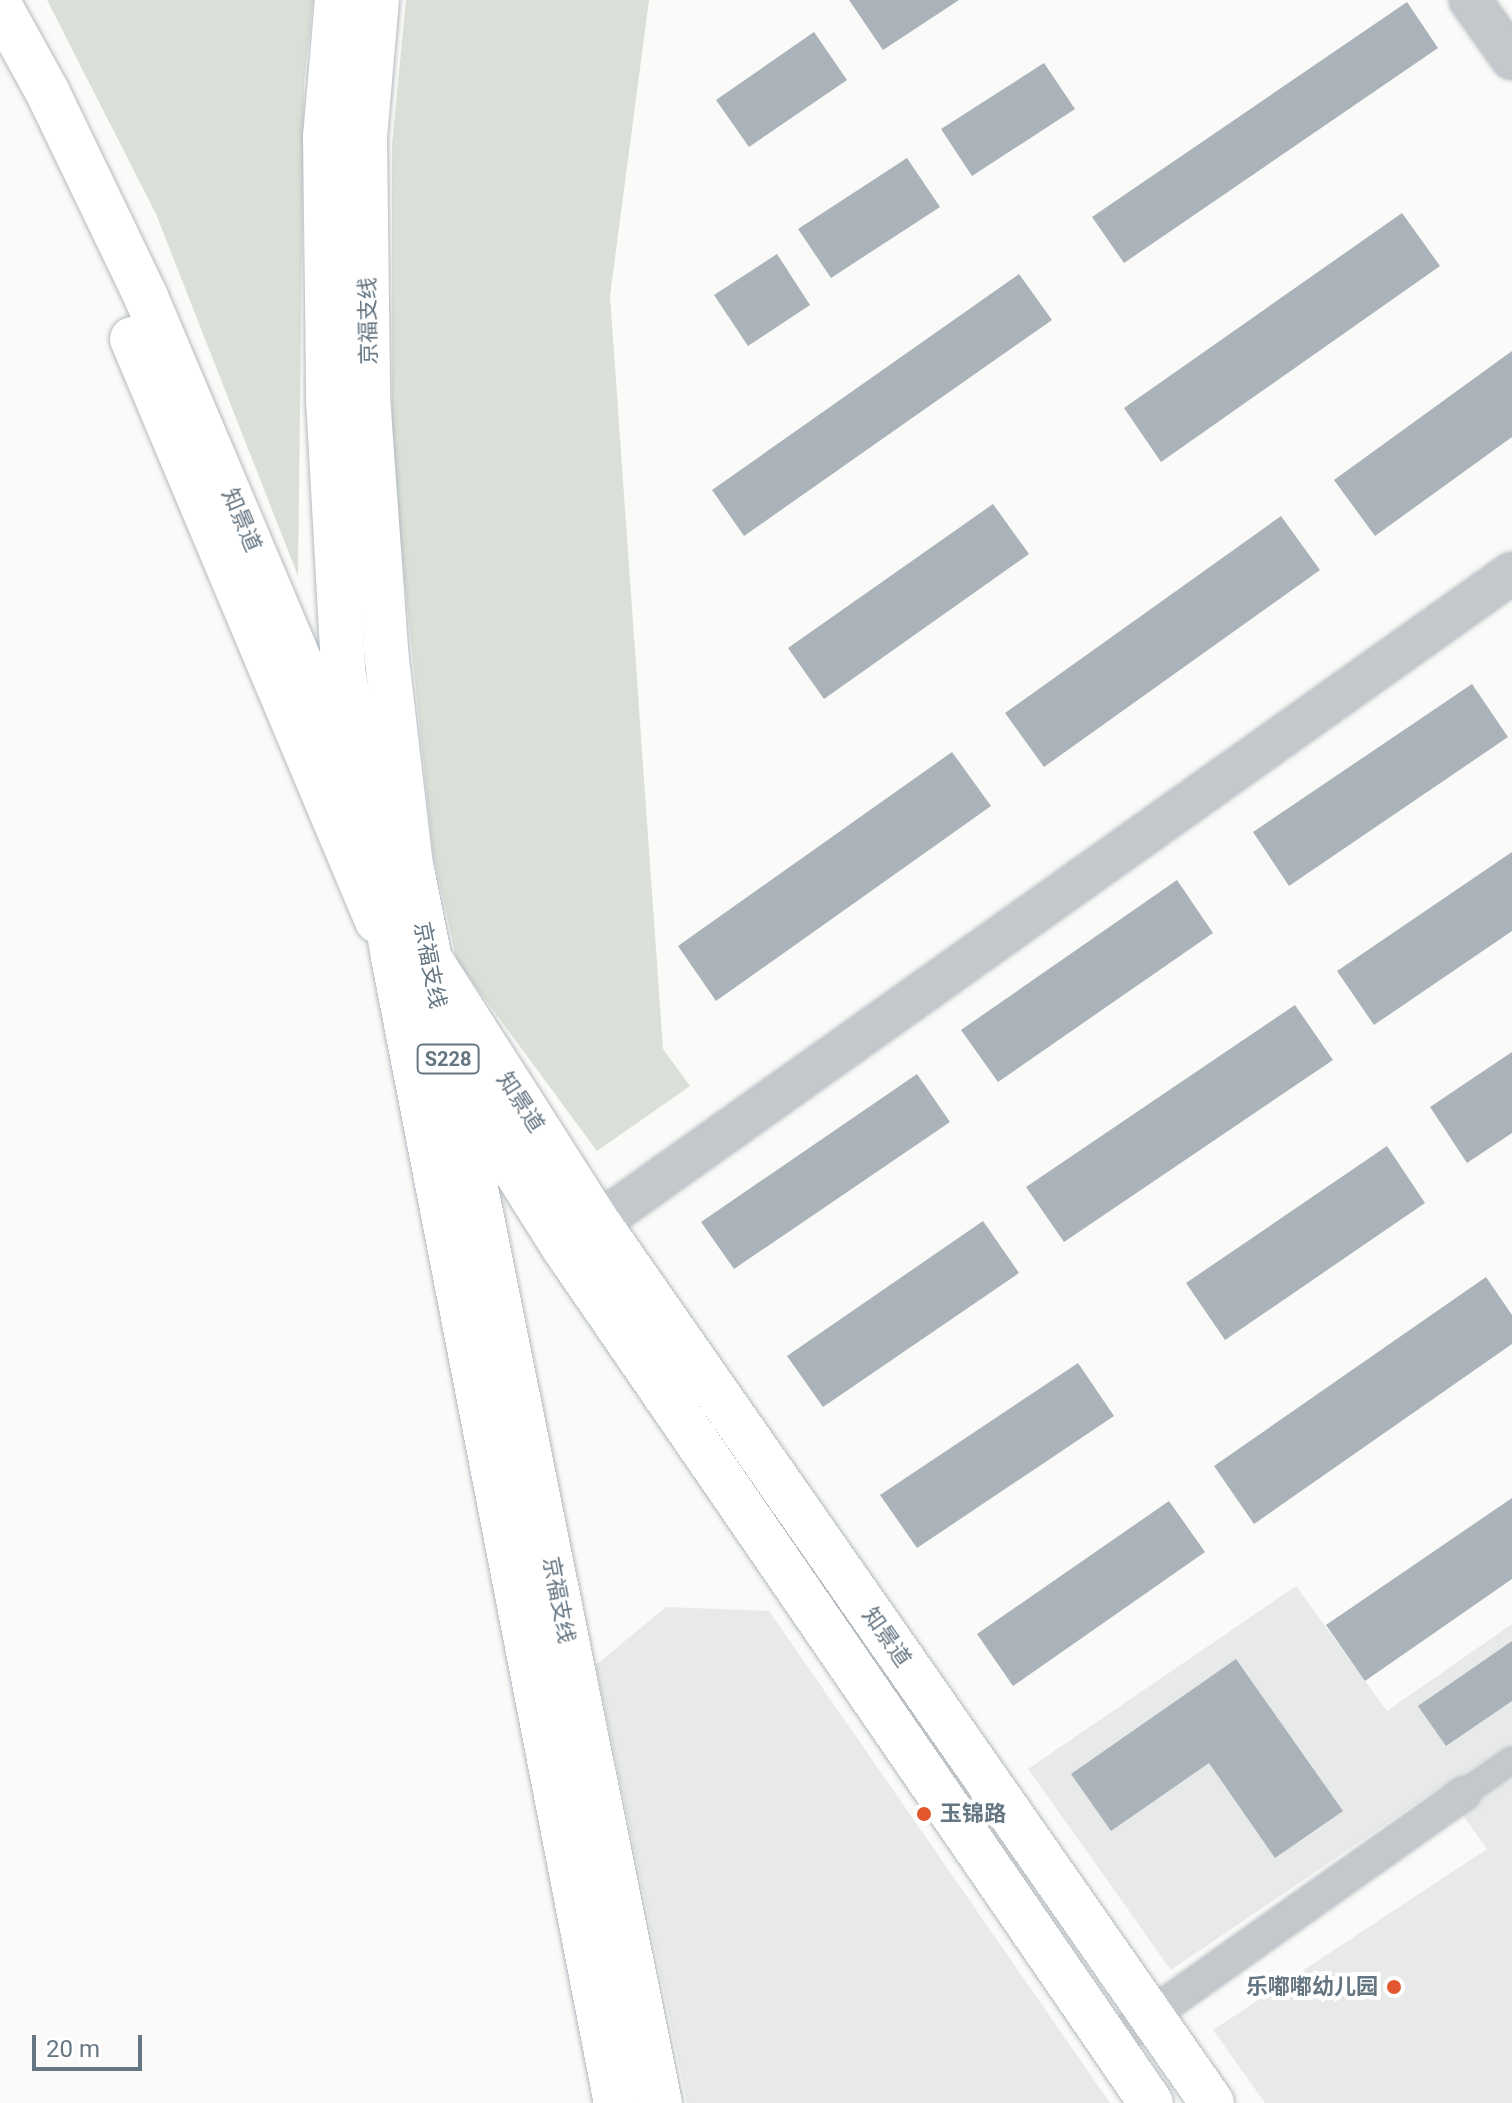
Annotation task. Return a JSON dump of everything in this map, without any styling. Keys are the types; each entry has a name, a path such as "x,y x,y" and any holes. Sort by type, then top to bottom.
{"main road":[{"name":"京福支线","path":"337,0 325,136 328,399 343,670 369,823 411,957 616,2103"},
{"name":"京福支线","path":"377,0 365,137 368,397 387,659 411,865 411,957"},
{"name":"知景道","path":"0,6 54,104 146,297 369,823"},
{"name":"知景道","path":"0,69 64,186 411,957 450,1067 581,1234 1212,2103"},
{"name":"知景道","path":"411,957 581,1234 1151,2103"},
{"name":"京福支线","path":"450,1067 660,2103"}],"street":[{"path":"1470,0 1512,59"},
{"path":"581,1234 1512,573"},
{"path":"1110,2044 1512,1760"}],"shaded area":[{"path":"47,0 313,0 304,83 298,576 156,214"},
{"path":"406,0 649,0 610,296 663,1049 690,1086 597,1151 457,961 433,853 392,461 392,145"},
{"path":"1296,1586 1387,1711 1512,1624 1512,2103 1265,2103 1213,2030 1487,1849 1442,1786 1171,1970 1028,1769"},
{"path":"666,1607 769,1611 1110,2103 687,2103 596,1665"}],"building":[{"path":"849,0 959,0 883,50"},
{"path":"1407,2 1438,48 1124,263 1092,217"},
{"path":"814,32 847,80 749,147 716,100"},
{"path":"1044,63 1075,109 972,176 941,129"},
{"path":"907,158 940,207 831,278 798,229"},
{"path":"1402,213 1440,266 1161,462 1124,408"},
{"path":"777,254 810,305 748,346 714,295"},
{"path":"1019,274 1052,320 744,536 712,490"},
{"path":"1512,351 1512,437 1375,536 1334,480"},
{"path":"993,504 1029,554 824,699 788,648"},
{"path":"1281,516 1320,570 1044,767 1005,713"},
{"path":"1472,684 1508,737 1289,886 1253,832"},
{"path":"952,752 991,806 716,1001 678,946"},
{"path":"1512,852 1512,931 1374,1025 1337,971"},
{"path":"1177,880 1213,933 998,1082 961,1030"},
{"path":"1295,1005 1333,1060 1064,1242 1026,1187"},
{"path":"1512,1052 1512,1133 1467,1163 1430,1107"},
{"path":"917,1074 950,1122 734,1269 701,1222"},
{"path":"1387,1146 1425,1203 1225,1340 1186,1283"},
{"path":"983,1221 1019,1273 823,1407 787,1356"},
{"path":"1486,1277 1512,1315 1512,1344 1254,1524 1214,1466"},
{"path":"1078,1363 1114,1416 917,1548 880,1495"},
{"path":"1512,1498 1512,1579 1365,1681 1326,1625"},
{"path":"1169,1501 1205,1552 1013,1686 977,1634"},
{"path":"1512,1641 1512,1701 1446,1746 1418,1706"},
{"path":"1236,1659 1343,1811 1275,1858 1209,1763 1111,1831 1071,1774"}],"place":[{"name":"玉锦路","path":"924,1814"},
{"name":"乐嘟嘟幼儿园","path":"1394,1987"}]}
